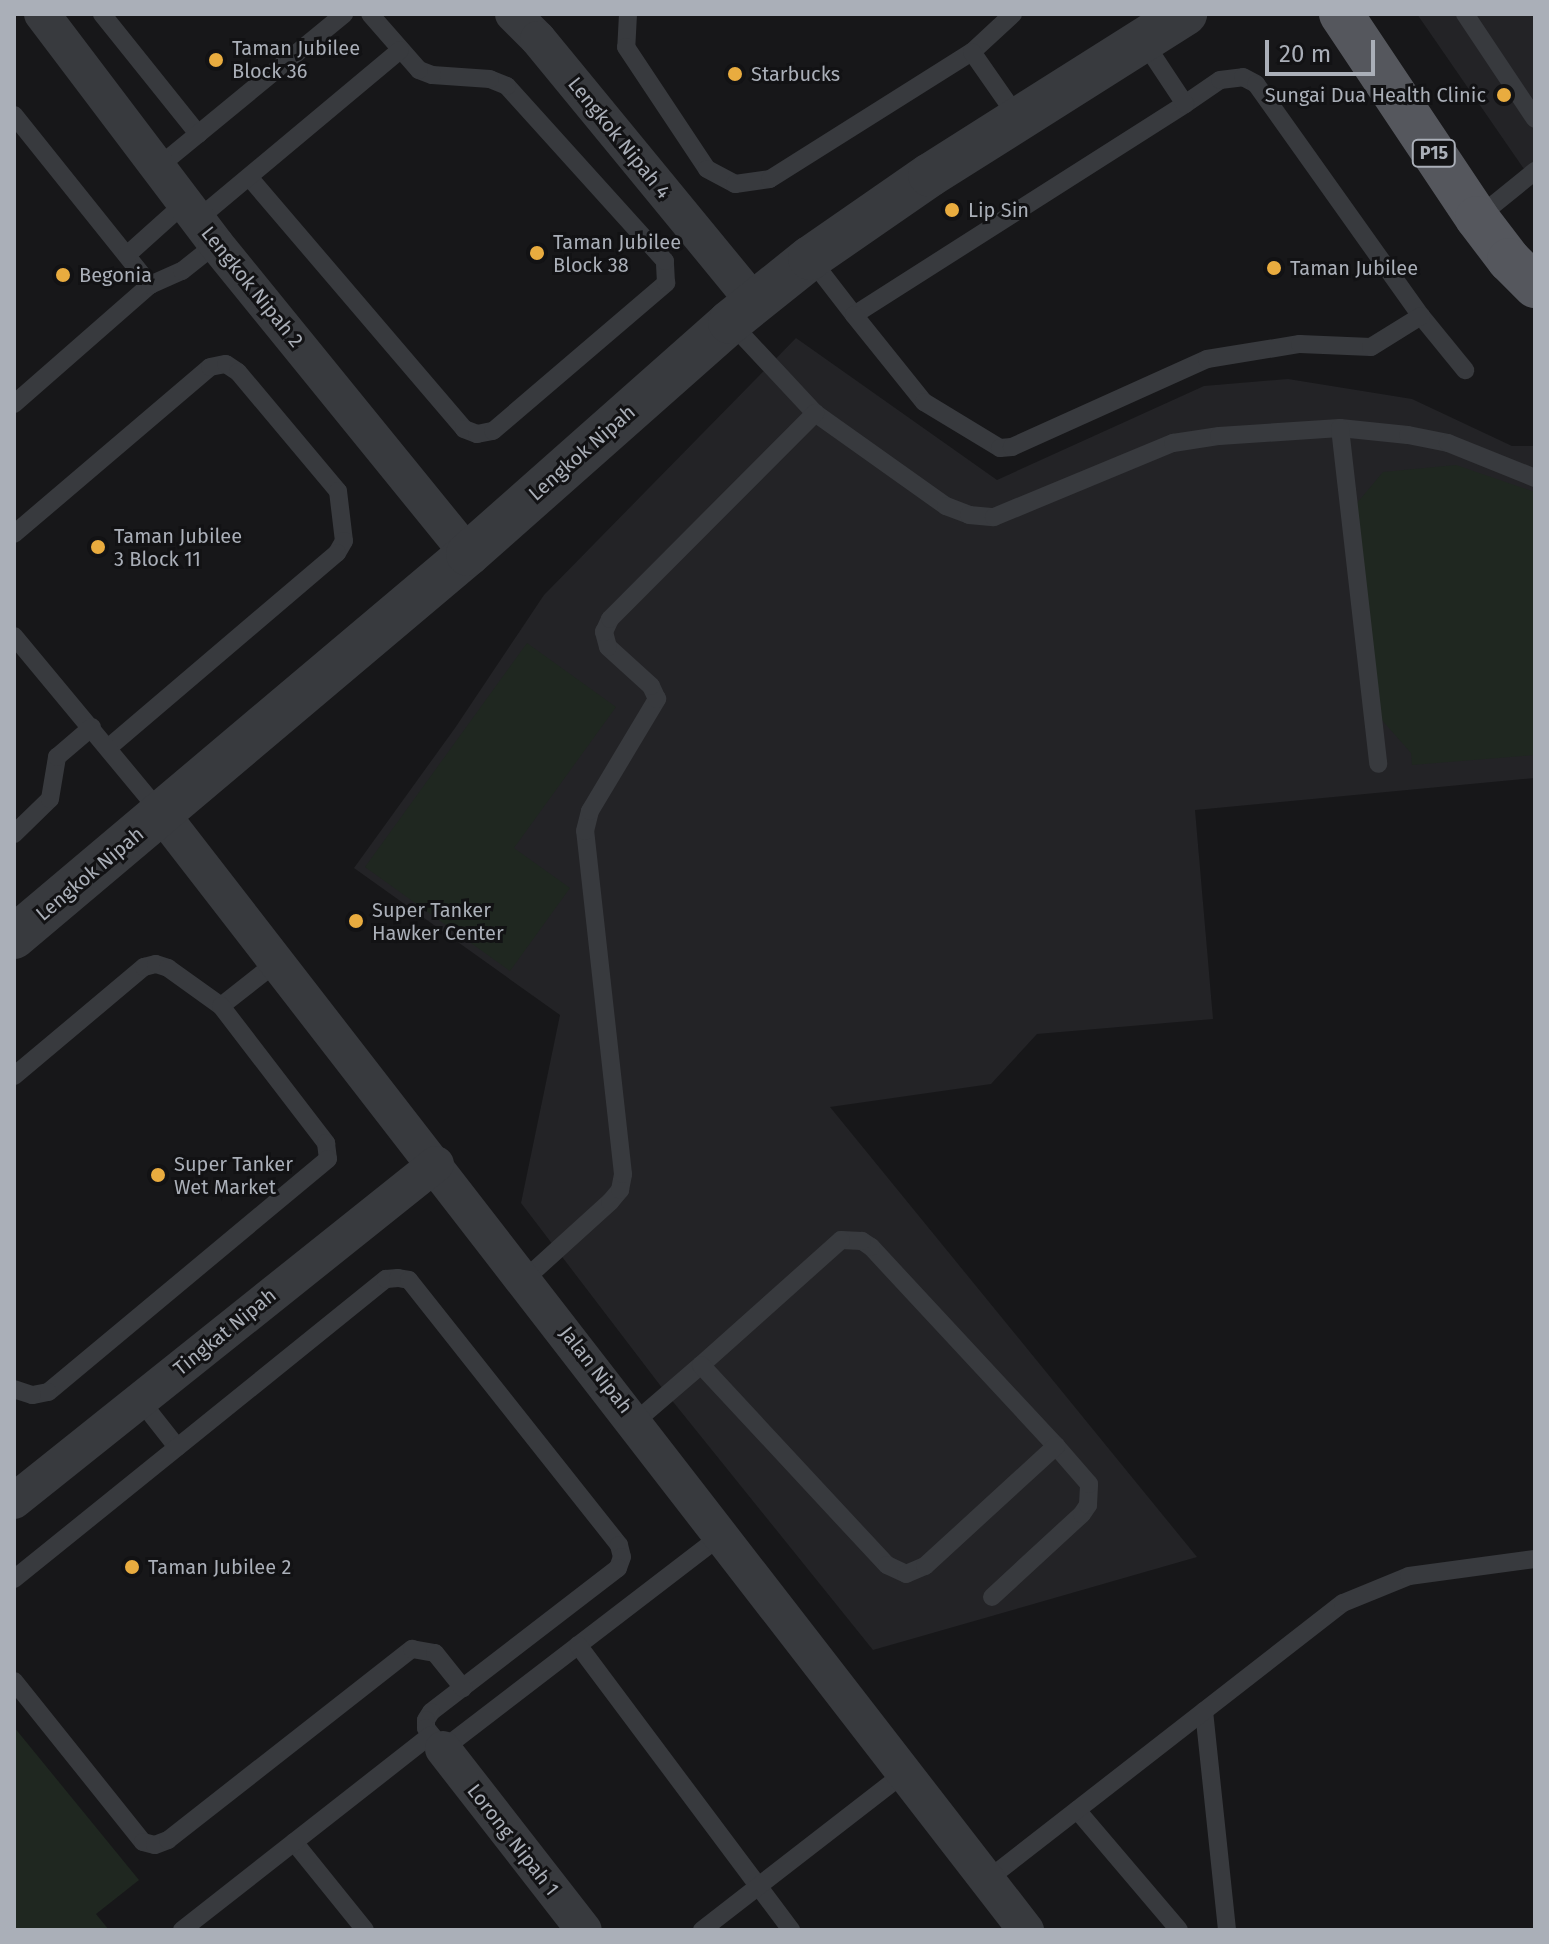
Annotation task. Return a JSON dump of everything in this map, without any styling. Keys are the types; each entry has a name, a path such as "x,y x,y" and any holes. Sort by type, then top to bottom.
{"main road":[{"name":"P15","path":"1341,14 1477,218 1509,260 1535,286"}],"street":[{"name":"Lengkok Nipah 2","path":"42,14 200,222 468,554"},
{"name":"Lengkok Nipah","path":"14,937 468,554 742,312 810,258 1161,24"},
{"name":"Lengkok Nipah 4","path":"525,26 742,312"},
{"name":"Jalan Nipah","path":"161,813 636,1421 903,1774 1026,1930"},
{"name":"Tingkat Nipah","path":"14,1501 436,1164"},
{"name":"Lorong Nipah 1","path":"437,1742 584,1930"}],"lane":[{"path":"102,14 198,134"},
{"path":"158,167 344,14"},
{"path":"249,177 464,429 477,434 493,431 666,283 665,261 507,86 490,79 432,75 419,70 370,14"},
{"path":"628,14 626,47 707,169 735,184 770,179 972,52 1013,14"},
{"path":"1465,14 1535,119"},
{"path":"1161,24 1185,104"},
{"path":"127,255 200,222 400,50"},
{"path":"972,52 1018,118"},
{"path":"854,315 1220,80 1243,77 1256,84 1421,316 1465,370"},
{"path":"14,115 150,285"},
{"path":"1477,218 1535,171"},
{"path":"14,404 150,285 182,271 200,222"},
{"path":"810,258 924,402 1000,448 1012,447 1207,359 1300,344 1371,347 1421,316"},
{"path":"742,312 815,413 946,506 969,515 994,517 1173,443 1219,436 1340,428 1448,443 1535,478"},
{"path":"14,534 210,367 226,364 238,372 338,491 344,541 337,553 109,747"},
{"path":"525,1279 610,1202 620,1190 623,1174 585,831 590,811 657,699 651,686 608,647 604,632 610,619 815,413"},
{"path":"1340,428 1378,764"},
{"path":"14,636 161,813"},
{"path":"14,834 50,799 57,757 92,727"},
{"path":"221,1006 277,962"},
{"path":"14,1076 144,967 156,964 168,968 221,1006 326,1143 328,1159 48,1392 32,1395 14,1389"},
{"path":"636,1421 833,1246 852,1239 871,1247 1089,1484 1088,1505 992,1597"},
{"path":"14,1579 386,1279 409,1280 619,1545 622,1557 618,1568 431,1712 426,1720 437,1742"},
{"path":"701,1365 887,1565 906,1574 925,1566 1056,1446"},
{"path":"140,1400 177,1447"},
{"path":"182,1930 294,1842 578,1645 723,1534"},
{"path":"987,1880 1343,1603 1375,1587 1409,1576 1535,1559"},
{"path":"578,1645 791,1930"},
{"path":"14,1681 143,1842 155,1845 168,1840 412,1649 435,1653 463,1688"},
{"path":"1204,1711 1227,1930"},
{"path":"702,1930 903,1774"},
{"path":"1077,1810 1179,1930"},
{"path":"294,1842 365,1930"}],"shaded area":[{"name":"Sungai Dua Health Clinic","path":"1417,14 1535,14 1535,186 1528,175"},
{"path":"796,338 997,480 1204,386 1288,379 1412,399 1512,446 1535,446 1535,778 1195,810 1213,1019 1037,1034 991,1084 830,1107 1197,1557 873,1650 666,1393 521,1203 560,1015 354,868 455,728 544,595"},
{"path":"1456,465 1535,492 1535,755 1412,765 1411,753 1380,718 1357,503 1383,472"},
{"path":"527,643 616,707 514,848 570,888 510,971 365,867"},
{"path":"14,1727 139,1880 96,1914 109,1930 14,1930"}],"place":[{"name":"Taman Jubilee Block 36","path":"216,60"},
{"name":"Starbucks","path":"735,74"},
{"name":"Sungai Dua Health Clinic","path":"1504,95"},
{"name":"Lip Sin","path":"952,210"},
{"name":"Taman Jubilee Block 38","path":"537,253"},
{"name":"Taman Jubilee","path":"1274,268"},
{"name":"Begonia","path":"63,275"},
{"name":"Taman Jubilee 3 Block 11","path":"98,547"},
{"name":"Super Tanker Hawker Center","path":"356,921"},
{"name":"Super Tanker Wet Market","path":"158,1175"},
{"name":"Taman Jubilee 2","path":"132,1567"}]}
